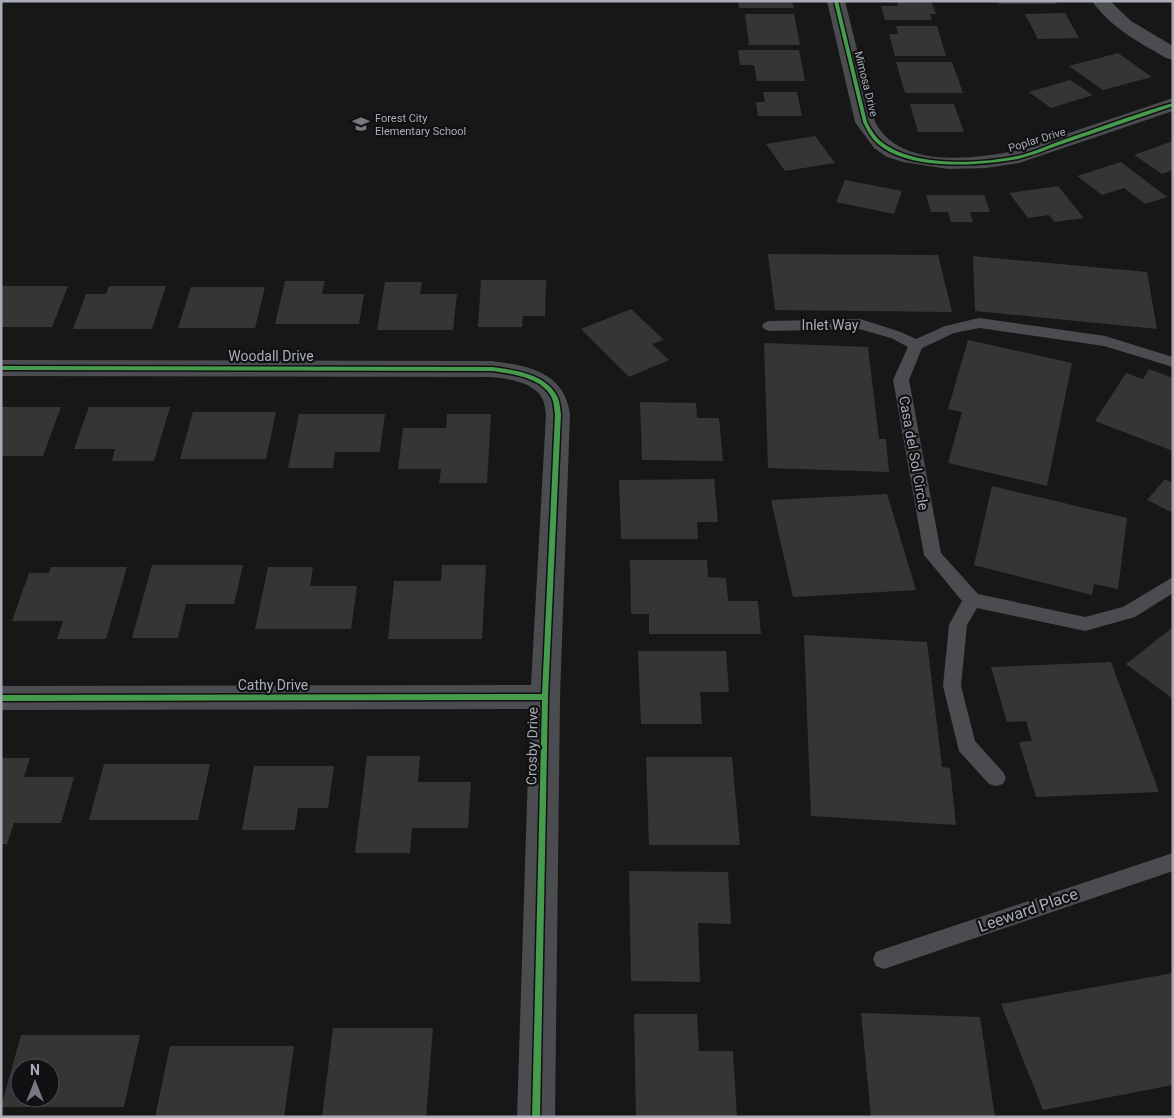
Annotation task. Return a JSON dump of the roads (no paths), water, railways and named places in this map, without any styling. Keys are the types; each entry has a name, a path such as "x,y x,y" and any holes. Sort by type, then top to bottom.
{"street":[{"name":"Mimosa Drive","path":"836,1 865,122 872,135 881,145 902,155"},
{"path":"1101,1 1106,8 1129,27 1173,54"},
{"name":"Poplar Drive","path":"902,155 929,162 993,162 1019,157 1173,104"},
{"name":"Woodall Drive","path":"1,368 492,369 517,373 540,382"},
{"name":"Crosby Drive","path":"536,1117 545,697 558,414 555,398 540,382"},
{"name":"Cathy Drive","path":"1,698 545,697"}],"lane":[{"path":"916,345 950,330 979,323 1104,341 1173,362"},
{"name":"Inlet Way","path":"769,326 860,324 896,334 916,345"},
{"name":"Casa del Sol Circle","path":"916,345 901,380 932,555 972,600"},
{"path":"996,778 966,745 952,686 958,625 972,600 1085,624 1129,612 1173,584"},
{"name":"Leeward Place","path":"884,959 1173,862"}],"place":[{"name":"Forest City Elementary School","path":"361,124"}]}
